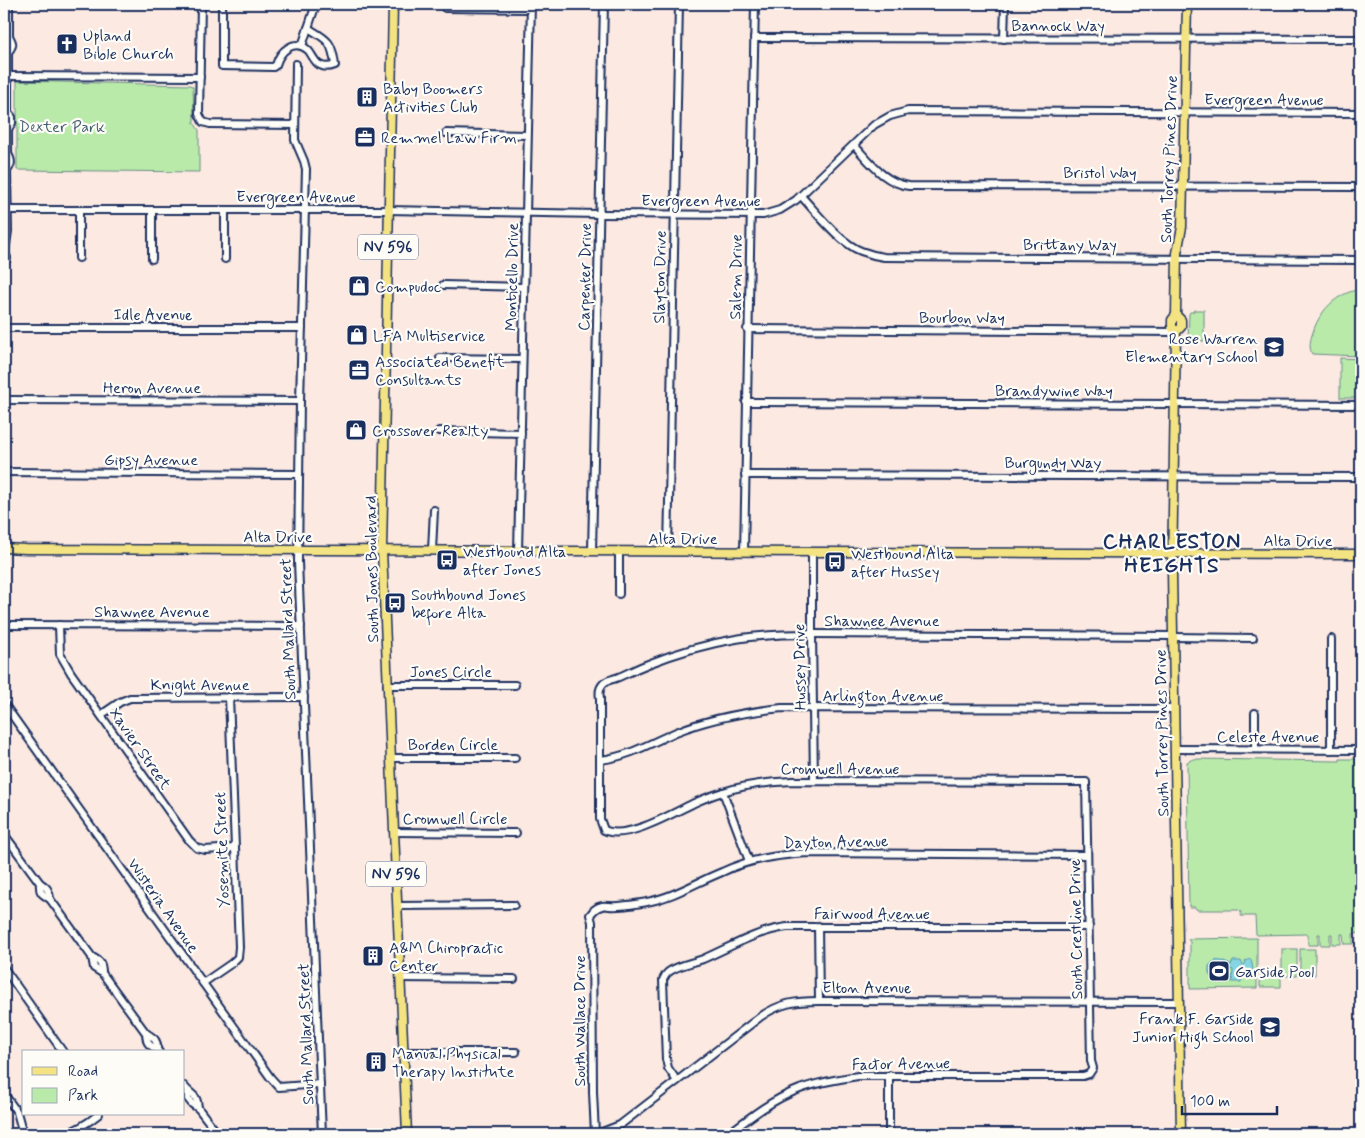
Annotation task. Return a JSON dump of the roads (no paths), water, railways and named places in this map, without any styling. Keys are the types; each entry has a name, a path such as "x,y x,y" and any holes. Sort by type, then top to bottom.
{"main road":[{"name":"South Jones Boulevard","path":"393,4 382,550 407,1134"},
{"name":"South Torrey Pines Drive","path":"1181,1134 1172,554 1176,332 1172,327 1172,320 1176,315 1177,258 1182,227 1187,4"},
{"name":"Alta Drive","path":"4,548 1361,554"}],"street":[{"path":"4,265 7,258 4,253 8,231 6,210 8,171 12,164 8,154 8,128 4,123 4,118 8,112 8,52 5,41 8,36 9,4"},
{"path":"201,4 199,114 203,122 210,124 295,125"},
{"path":"222,4 222,66 273,66 276,65 281,53 288,47 297,45 302,46 312,54 317,64 329,67 335,65 333,51 327,40 308,28"},
{"path":"302,46 316,4"},
{"name":"Carpenter Drive","path":"592,551 604,4"},
{"name":"Slayton Drive","path":"668,551 679,4"},
{"name":"Salem Drive","path":"744,552 755,4"},
{"path":"1004,38 1005,4"},
{"path":"445,8 530,6"},
{"name":"Monticello Drive","path":"518,551 530,6"},
{"name":"Bannock Way","path":"754,38 1361,39"},
{"name":"South Mallard Street","path":"296,64 295,140 306,169 298,474 298,550 322,1134"},
{"path":"8,76 200,78"},
{"name":"Evergreen Avenue","path":"6,210 388,210 763,215 780,210 801,196 874,125 890,116 908,111 1361,113"},
{"path":"446,133 527,135"},
{"name":"Bristol Way","path":"854,145 883,176 896,183 909,186 1361,187"},
{"name":"Brittany Way","path":"801,196 848,244 861,251 884,257 1361,260"},
{"path":"79,210 79,258"},
{"path":"152,210 152,259"},
{"path":"225,210 225,259"},
{"path":"442,285 524,287"},
{"name":"Idle Avenue","path":"4,328 302,328"},
{"name":"Bourbon Way","path":"747,329 1176,332"},
{"path":"440,358 522,359"},
{"name":"Heron Avenue","path":"4,400 300,401"},
{"name":"Brandywine Way","path":"746,402 1361,405"},
{"path":"439,431 521,433"},
{"name":"Gipsy Avenue","path":"4,472 298,474"},
{"name":"Burgundy Way","path":"745,475 1361,477"},
{"path":"432,550 434,510"},
{"path":"619,551 619,594"},
{"name":"Hussey Drive","path":"812,552 814,781"},
{"name":"Shawnee Avenue","path":"4,624 301,626"},
{"name":"Xavier Street","path":"59,625 60,654 71,673 184,832 197,848 205,850 235,848"},
{"name":"Shawnee Avenue","path":"600,760 599,692 600,687 606,681 646,664 735,639 812,634 1253,638"},
{"path":"1331,639 1331,750"},
{"name":"Jones Circle","path":"387,685 515,685"},
{"name":"Yosemite Street","path":"203,983 238,957 239,947 229,697"},
{"name":"Knight Avenue","path":"101,715 120,702 130,698 304,698"},
{"name":"Wisteria Avenue","path":"4,704 270,1077 279,1086 320,1084"},
{"name":"Arlington Avenue","path":"600,760 631,753 677,732 724,716 765,710 814,708 1174,709"},
{"path":"1255,713 1255,749"},
{"name":"Celeste Avenue","path":"1175,749 1361,750"},
{"name":"Borden Circle","path":"391,758 515,758"},
{"name":"Cromwell Avenue","path":"600,760 600,819 604,830 610,833 639,828 723,792 772,782 1086,782"},
{"name":"South Crestline Drive","path":"1086,782 1091,1061 1093,1068 1089,1074"},
{"path":"723,792 749,861"},
{"name":"Cromwell Circle","path":"394,832 516,833"},
{"path":"4,834 40,883 46,886 50,899 92,957 102,964 102,973 146,1034 154,1038 158,1044 158,1050"},
{"name":"Dayton Avenue","path":"595,909 602,905 634,904 669,896 749,861 786,854 1087,855"},
{"path":"397,906 514,905"},
{"name":"South Wallace Drive","path":"595,909 590,915 592,922 592,1092 596,1134"},
{"name":"Fairwood Avenue","path":"677,1082 668,1068 666,1059 663,980 666,974 670,970 703,959 759,933 787,926 1089,927"},
{"path":"818,926 819,1001"},
{"path":"4,968 62,1050"},
{"path":"400,978 514,979"},
{"name":"Elton Avenue","path":"596,1134 620,1125 769,1011 781,1005 819,1001 1179,1002"},
{"path":"403,1052 516,1052"},
{"name":"Factor Avenue","path":"728,1134 774,1101 800,1089 828,1081 858,1076 1083,1076 1089,1074"},
{"path":"889,1075 889,1134"},
{"path":"186,1089 198,1100 198,1108 218,1134"},
{"path":"4,1094 17,1112 23,1134"},
{"path":"64,1134 74,1131 97,1116"}],"water":[{"name":"Garside Pool","path":"1251,959 1253,969 1252,971 1246,971 1242,969 1241,982 1232,982 1233,970 1231,969 1222,981 1214,980 1209,972 1209,966 1217,960 1231,965 1233,961 1241,961 1243,965 1246,963 1245,961"}],"place":[{"name":"Upland Bible Church","path":"67,44"},
{"name":"Baby Boomers Activities Club","path":"367,97"},
{"name":"Remmel Law Firm","path":"365,137"},
{"name":"Compudoc","path":"359,286"},
{"name":"LFA Multiservice","path":"357,335"},
{"name":"Rose Warren Elementary School","path":"1274,347"},
{"name":"Associated Benefit Consultants","path":"359,370"},
{"name":"Crossover Realty","path":"356,430"},
{"name":"Westbound Alta after Jones","path":"447,560"},
{"name":"Westbound Alta after Hussey","path":"835,562"},
{"name":"Southbound Jones before Alta","path":"395,603"},
{"name":"A&M Chiropractic Center","path":"373,956"},
{"name":"Garside Pool","path":"1219,971"},
{"name":"Frank F. Garside Junior High School","path":"1270,1027"},
{"name":"Manual Physical Therapy Institute","path":"376,1062"}],"district":[{"name":"CHARLESTON HEIGHTS","path":"1172,553"}],"park label":[{"name":"Dexter Park","path":"62,126"}]}
